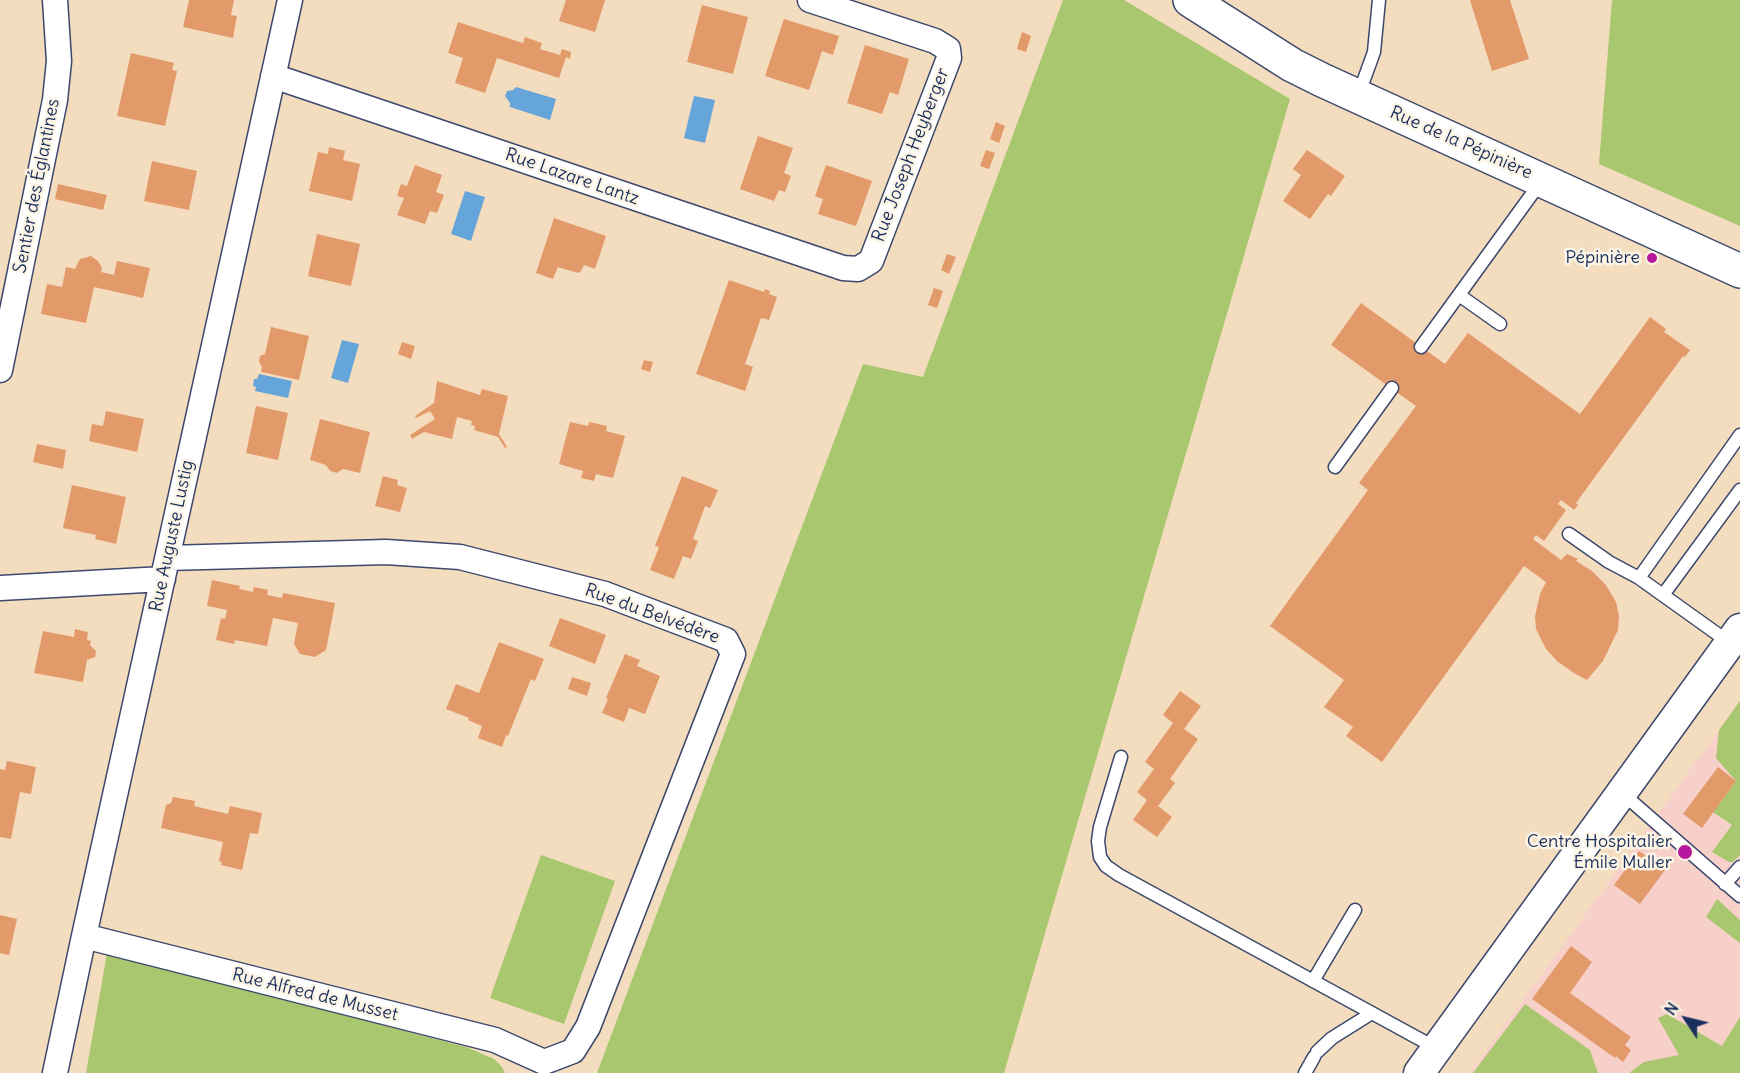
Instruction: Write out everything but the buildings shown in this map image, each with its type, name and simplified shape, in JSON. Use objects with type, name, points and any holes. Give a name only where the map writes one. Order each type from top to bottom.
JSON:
[{"type":"main road","name":"Rue de la Pépinière","points":[[1190,0],[1292,64],[1357,97],[1740,271]]},
{"type":"street","name":"Sentier des Églantines","points":[[0,370],[56,100],[59,61],[55,0]]},
{"type":"street","name":"Rue Auguste Lustig","points":[[55,1073],[290,0]]},
{"type":"street","name":"Rue Joseph Heyberger","points":[[810,0],[935,41],[948,49],[948,58],[871,261]]},
{"type":"street","name":"Rue Lazare Lantz","points":[[273,76],[843,268],[858,269],[871,261]]},
{"type":"street","name":"Rue du Belvédère","points":[[0,588],[165,568],[387,552],[460,557],[605,594],[726,639],[733,654],[588,1028],[573,1051],[542,1067]]},
{"type":"street","points":[[1419,1073],[1735,636]]},
{"type":"street","name":"Rue Alfred de Musset","points":[[84,936],[495,1040],[542,1067]]},
{"type":"lane","points":[[1357,97],[1374,52],[1379,0]]},
{"type":"lane","points":[[1421,347],[1542,180]]},
{"type":"lane","points":[[1459,295],[1500,324]]},
{"type":"lane","points":[[1335,466],[1392,388]]},
{"type":"lane","points":[[1639,578],[1740,435]]},
{"type":"lane","points":[[1663,595],[1740,490]]},
{"type":"lane","points":[[1569,534],[1609,562],[1735,636]]},
{"type":"lane","points":[[1121,757],[1098,841],[1100,857],[1106,866],[1437,1049]]},
{"type":"lane","points":[[1622,793],[1740,897]]},
{"type":"lane","points":[[1725,884],[1740,867]]},
{"type":"lane","points":[[1313,981],[1355,910]]},
{"type":"lane","points":[[1305,1073],[1316,1055],[1332,1038],[1372,1013]]},
{"type":"shaded area","name":"Centre Hospitalier Émile Muller","points":[[1740,701],[1740,1073],[1470,1073],[1521,1003]]},
{"type":"green space","points":[[1063,0],[1124,0],[1290,99],[1004,1073],[597,1073],[863,364],[923,377]]},
{"type":"green space","points":[[1612,0],[1740,0],[1740,226],[1599,164]]},
{"type":"green space","points":[[1740,701],[1740,855],[1733,862],[1729,862],[1712,852],[1732,825],[1713,812],[1736,781],[1716,758],[1719,730]]},
{"type":"green space","points":[[541,855],[615,881],[564,1024],[490,998]]},
{"type":"green space","points":[[1717,899],[1740,920],[1740,943],[1706,917]]},
{"type":"green space","points":[[107,953],[466,1047],[494,1059],[505,1073],[86,1073]]},
{"type":"green space","points":[[1525,1004],[1590,1050],[1598,1073],[1473,1073]]},
{"type":"green space","points":[[1667,1014],[1722,1046],[1740,1017],[1740,1073],[1629,1073],[1644,1062],[1679,1055],[1658,1018]]},
{"type":"water","points":[[516,87],[556,99],[550,120],[510,107],[505,96],[507,91]]},
{"type":"water","points":[[694,96],[715,100],[705,143],[684,138]]},
{"type":"water","points":[[465,191],[485,197],[471,241],[451,234]]},
{"type":"water","points":[[342,340],[359,344],[348,383],[331,378]]},
{"type":"water","points":[[259,374],[292,381],[288,398],[255,391],[254,379],[257,379]]},
{"type":"place","name":"Pépinière","points":[[1652,258]]},
{"type":"place","name":"Centre Hospitalier Émile Muller","points":[[1685,852]]}]
